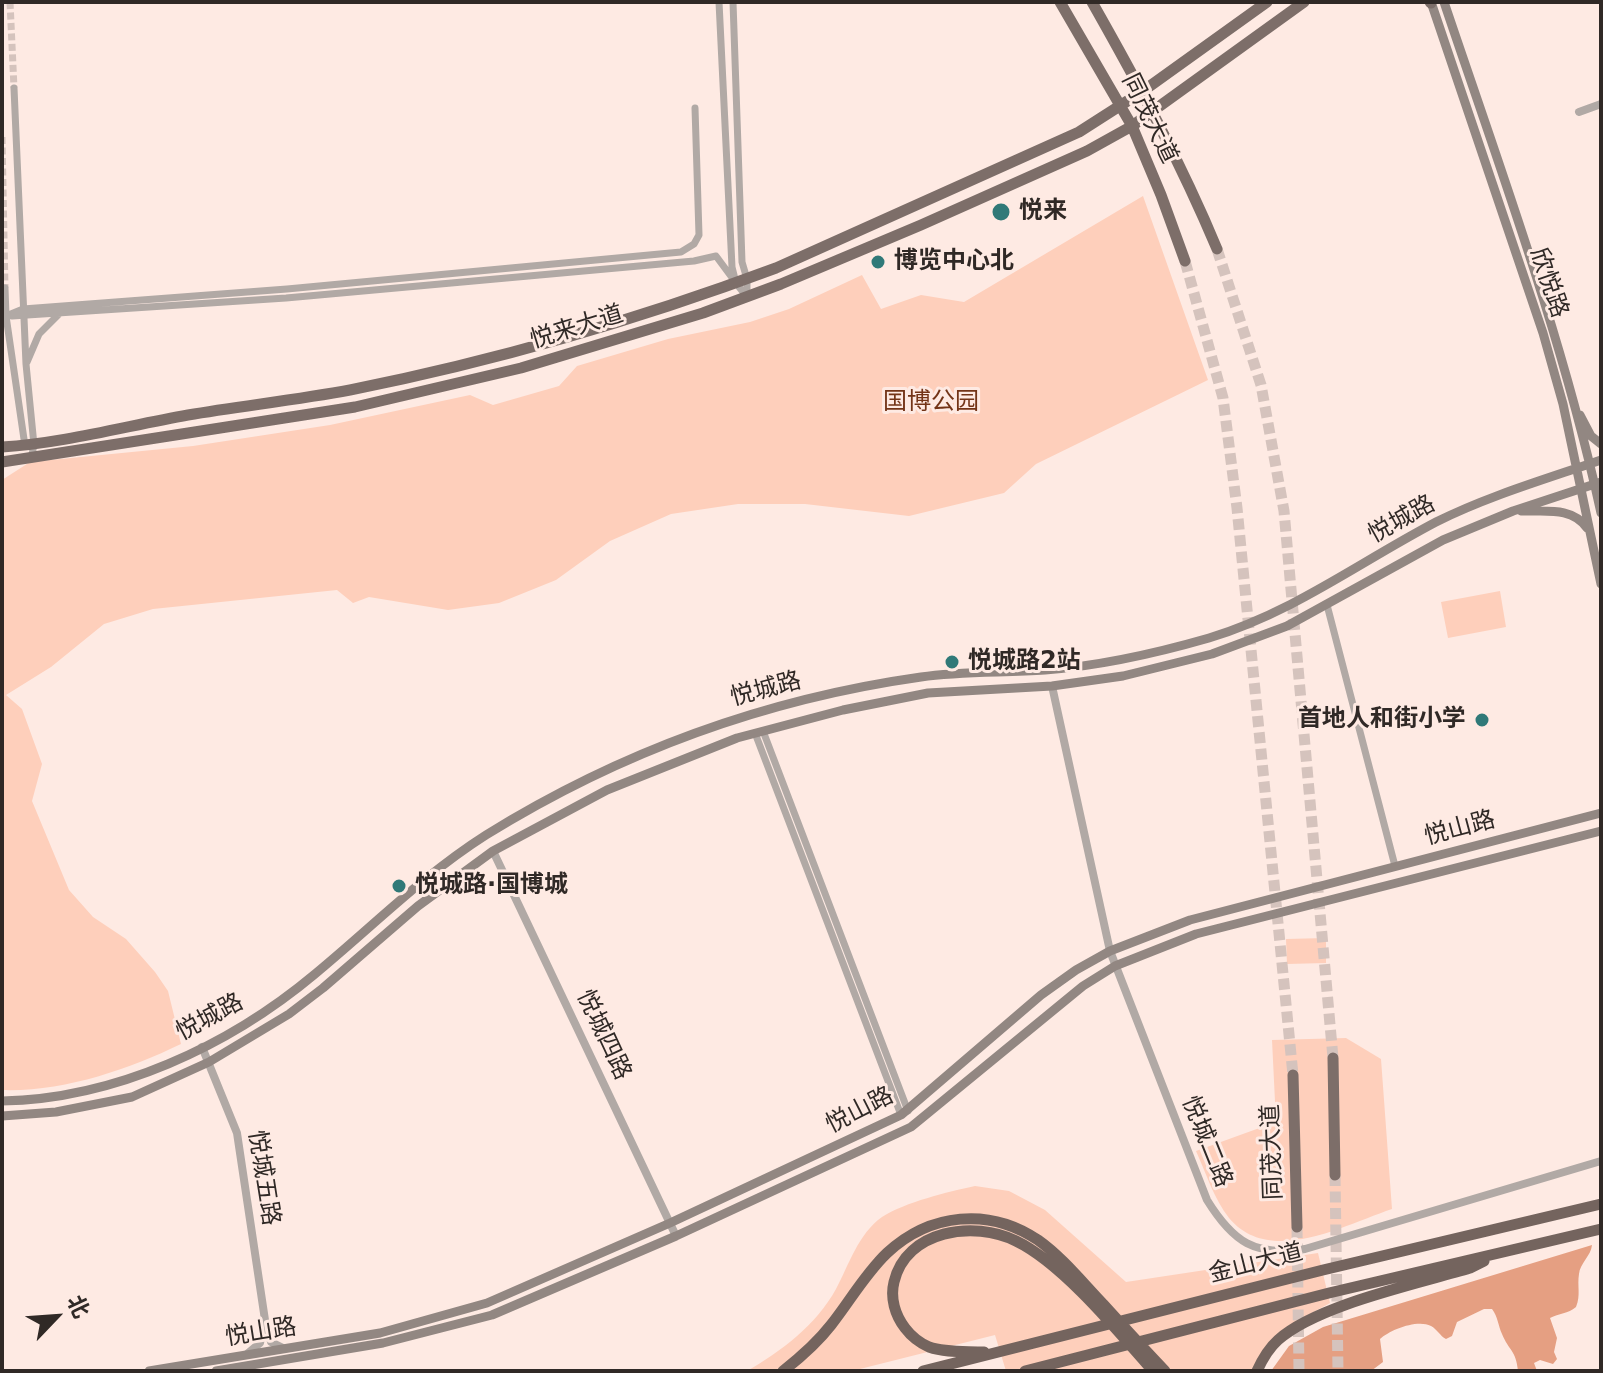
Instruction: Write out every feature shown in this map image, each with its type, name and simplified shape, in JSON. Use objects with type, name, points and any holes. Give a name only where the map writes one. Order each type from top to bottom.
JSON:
[{"type":"highway","name":"金山大道","points":[[923,1371],[1323,1270],[1601,1204]]},
{"type":"highway","points":[[783,1371],[821,1337],[886,1254],[911,1235],[941,1222],[978,1218],[998,1221],[1038,1240],[1152,1365],[1165,1371]]},
{"type":"highway","name":"金山大道","points":[[1025,1371],[1601,1229]]},
{"type":"highway","points":[[996,1353],[928,1346],[908,1332],[900,1322],[893,1299],[895,1277],[906,1256],[943,1234],[959,1231],[993,1233],[1032,1249],[1073,1279]]},
{"type":"highway","points":[[1257,1371],[1276,1341],[1299,1324],[1333,1309],[1470,1268],[1505,1251]]},
{"type":"main road","name":"同茂大道","points":[[1060,2],[1132,126],[1185,261]]},
{"type":"main road","name":"同茂大道","points":[[1092,2],[1153,110],[1217,249]]},
{"type":"main road","name":"悦来大道","points":[[2,447],[30,445],[187,415],[349,390],[504,355],[641,316],[742,281],[1079,132],[1143,91],[1267,2]]},
{"type":"main road","name":"悦来大道","points":[[2,462],[355,407],[521,368],[747,297],[1087,151],[1132,126],[1304,2]]},
{"type":"main road","name":"欣悦路","points":[[1431,2],[1543,333],[1577,468],[1601,584]]},
{"type":"main road","name":"欣悦路","points":[[1444,2],[1554,330],[1571,398],[1598,483],[1601,513]]},
{"type":"main road","points":[[1571,398],[1591,436],[1601,444]]},
{"type":"main road","name":"悦城路","points":[[2,1101],[54,1097],[92,1089],[128,1079],[202,1047],[282,1000],[435,870],[486,835],[600,771],[732,718],[838,691],[927,676],[1049,670],[1126,658],[1207,638],[1283,610],[1449,516],[1601,460]]},
{"type":"main road","name":"悦城路","points":[[2,1116],[56,1112],[132,1097],[209,1062],[301,1005],[418,906],[493,851],[607,790],[759,732],[843,710],[928,693],[1052,686],[1123,676],[1212,654],[1287,626],[1443,540],[1513,511],[1598,483]]},
{"type":"main road","points":[[1513,511],[1571,513],[1580,518],[1590,531]]},
{"type":"main road","name":"悦山路","points":[[149,1371],[380,1333],[487,1303],[670,1223],[905,1113],[1041,995],[1110,951],[1190,920],[1601,813]]},
{"type":"main road","name":"悦山路","points":[[216,1371],[383,1343],[492,1315],[676,1236],[911,1127],[1052,1010],[1115,966],[1196,934],[1601,831]]},
{"type":"main road","points":[[1333,1058],[1335,1175]]},
{"type":"main road","name":"同茂大道","points":[[1293,1075],[1297,1227]]},
{"type":"street","points":[[719,2],[732,267],[742,281]]},
{"type":"street","points":[[733,2],[742,281],[747,297]]},
{"type":"street","points":[[14,88],[31,459]]},
{"type":"street","points":[[1579,112],[1601,104]]},
{"type":"street","points":[[6,316],[681,252],[694,244],[699,235],[695,108]]},
{"type":"street","points":[[24,313],[59,314],[286,298],[716,256],[742,281]]},
{"type":"street","points":[[5,288],[6,316],[30,445]]},
{"type":"street","points":[[26,364],[39,334],[59,314]]},
{"type":"street","points":[[1327,605],[1395,866]]},
{"type":"street","name":"悦城二路","points":[[1052,686],[1110,951],[1207,1200],[1223,1226],[1243,1242],[1262,1250],[1281,1253],[1305,1249],[1601,1161]]},
{"type":"street","points":[[759,732],[905,1113]]},
{"type":"street","name":"悦城四路","points":[[493,851],[676,1236]]},
{"type":"street","name":"悦城五路","points":[[202,1047],[237,1133],[265,1320]]},
{"type":"street","points":[[265,1320],[271,1342],[288,1349]]},
{"type":"street","points":[[245,1356],[260,1343],[265,1320]]},
{"type":"green space","name":"国博公园","points":[[1143,196],[1208,380],[1036,464],[1004,493],[909,516],[805,504],[738,504],[671,514],[610,541],[556,580],[499,603],[448,610],[369,597],[353,603],[337,590],[153,609],[104,624],[51,667],[6,695],[22,709],[42,764],[32,801],[69,890],[93,917],[126,939],[155,972],[168,991],[181,1044],[94,1078],[25,1090],[2,1090],[2,480],[30,462],[193,446],[330,425],[470,395],[493,405],[559,386],[577,366],[668,339],[750,322],[789,309],[862,275],[881,309],[921,295],[964,302]]},
{"type":"green space","points":[[1500,591],[1506,627],[1448,638],[1441,602]]},
{"type":"green space","points":[[1326,938],[1326,963],[1287,964],[1286,939]]},
{"type":"green space","points":[[1346,1038],[1381,1059],[1392,1209],[1308,1238],[1265,1240],[1246,1232],[1224,1211],[1196,1151],[1276,1122],[1272,1040]]},
{"type":"green space","points":[[975,1186],[1009,1191],[1045,1210],[1126,1282],[1318,1253],[1330,1303],[1284,1330],[1265,1348],[1253,1371],[1006,1371],[995,1335],[852,1371],[747,1371],[785,1346],[819,1314],[836,1289],[860,1241],[882,1217],[915,1202]]},
{"type":"shaded area","points":[[1592,1245],[1580,1270],[1576,1307],[1550,1318],[1557,1338],[1554,1352],[1557,1359],[1553,1364],[1540,1360],[1534,1363],[1537,1371],[1518,1371],[1516,1359],[1494,1312],[1484,1309],[1457,1322],[1452,1336],[1446,1339],[1425,1324],[1404,1326],[1390,1332],[1380,1339],[1383,1362],[1371,1371],[1271,1371],[1289,1346],[1323,1327]]},
{"type":"tunnel","points":[[10,2],[14,88]]},
{"type":"tunnel","points":[[2,137],[5,288]]},
{"type":"tunnel","points":[[1217,249],[1261,385],[1284,511],[1333,1058]]},
{"type":"tunnel","points":[[1185,261],[1223,398],[1237,508],[1293,1075]]},
{"type":"tunnel","points":[[1335,1175],[1338,1371]]},
{"type":"tunnel","points":[[1297,1227],[1299,1371]]},
{"type":"place","name":"悦来","points":[[1001,212]]},
{"type":"place","name":"博览中心北","points":[[878,262]]},
{"type":"place","name":"悦城路2站","points":[[952,662]]},
{"type":"place","name":"首地人和街小学","points":[[1482,720]]},
{"type":"place","name":"悦城路·国博城","points":[[399,886]]}]
